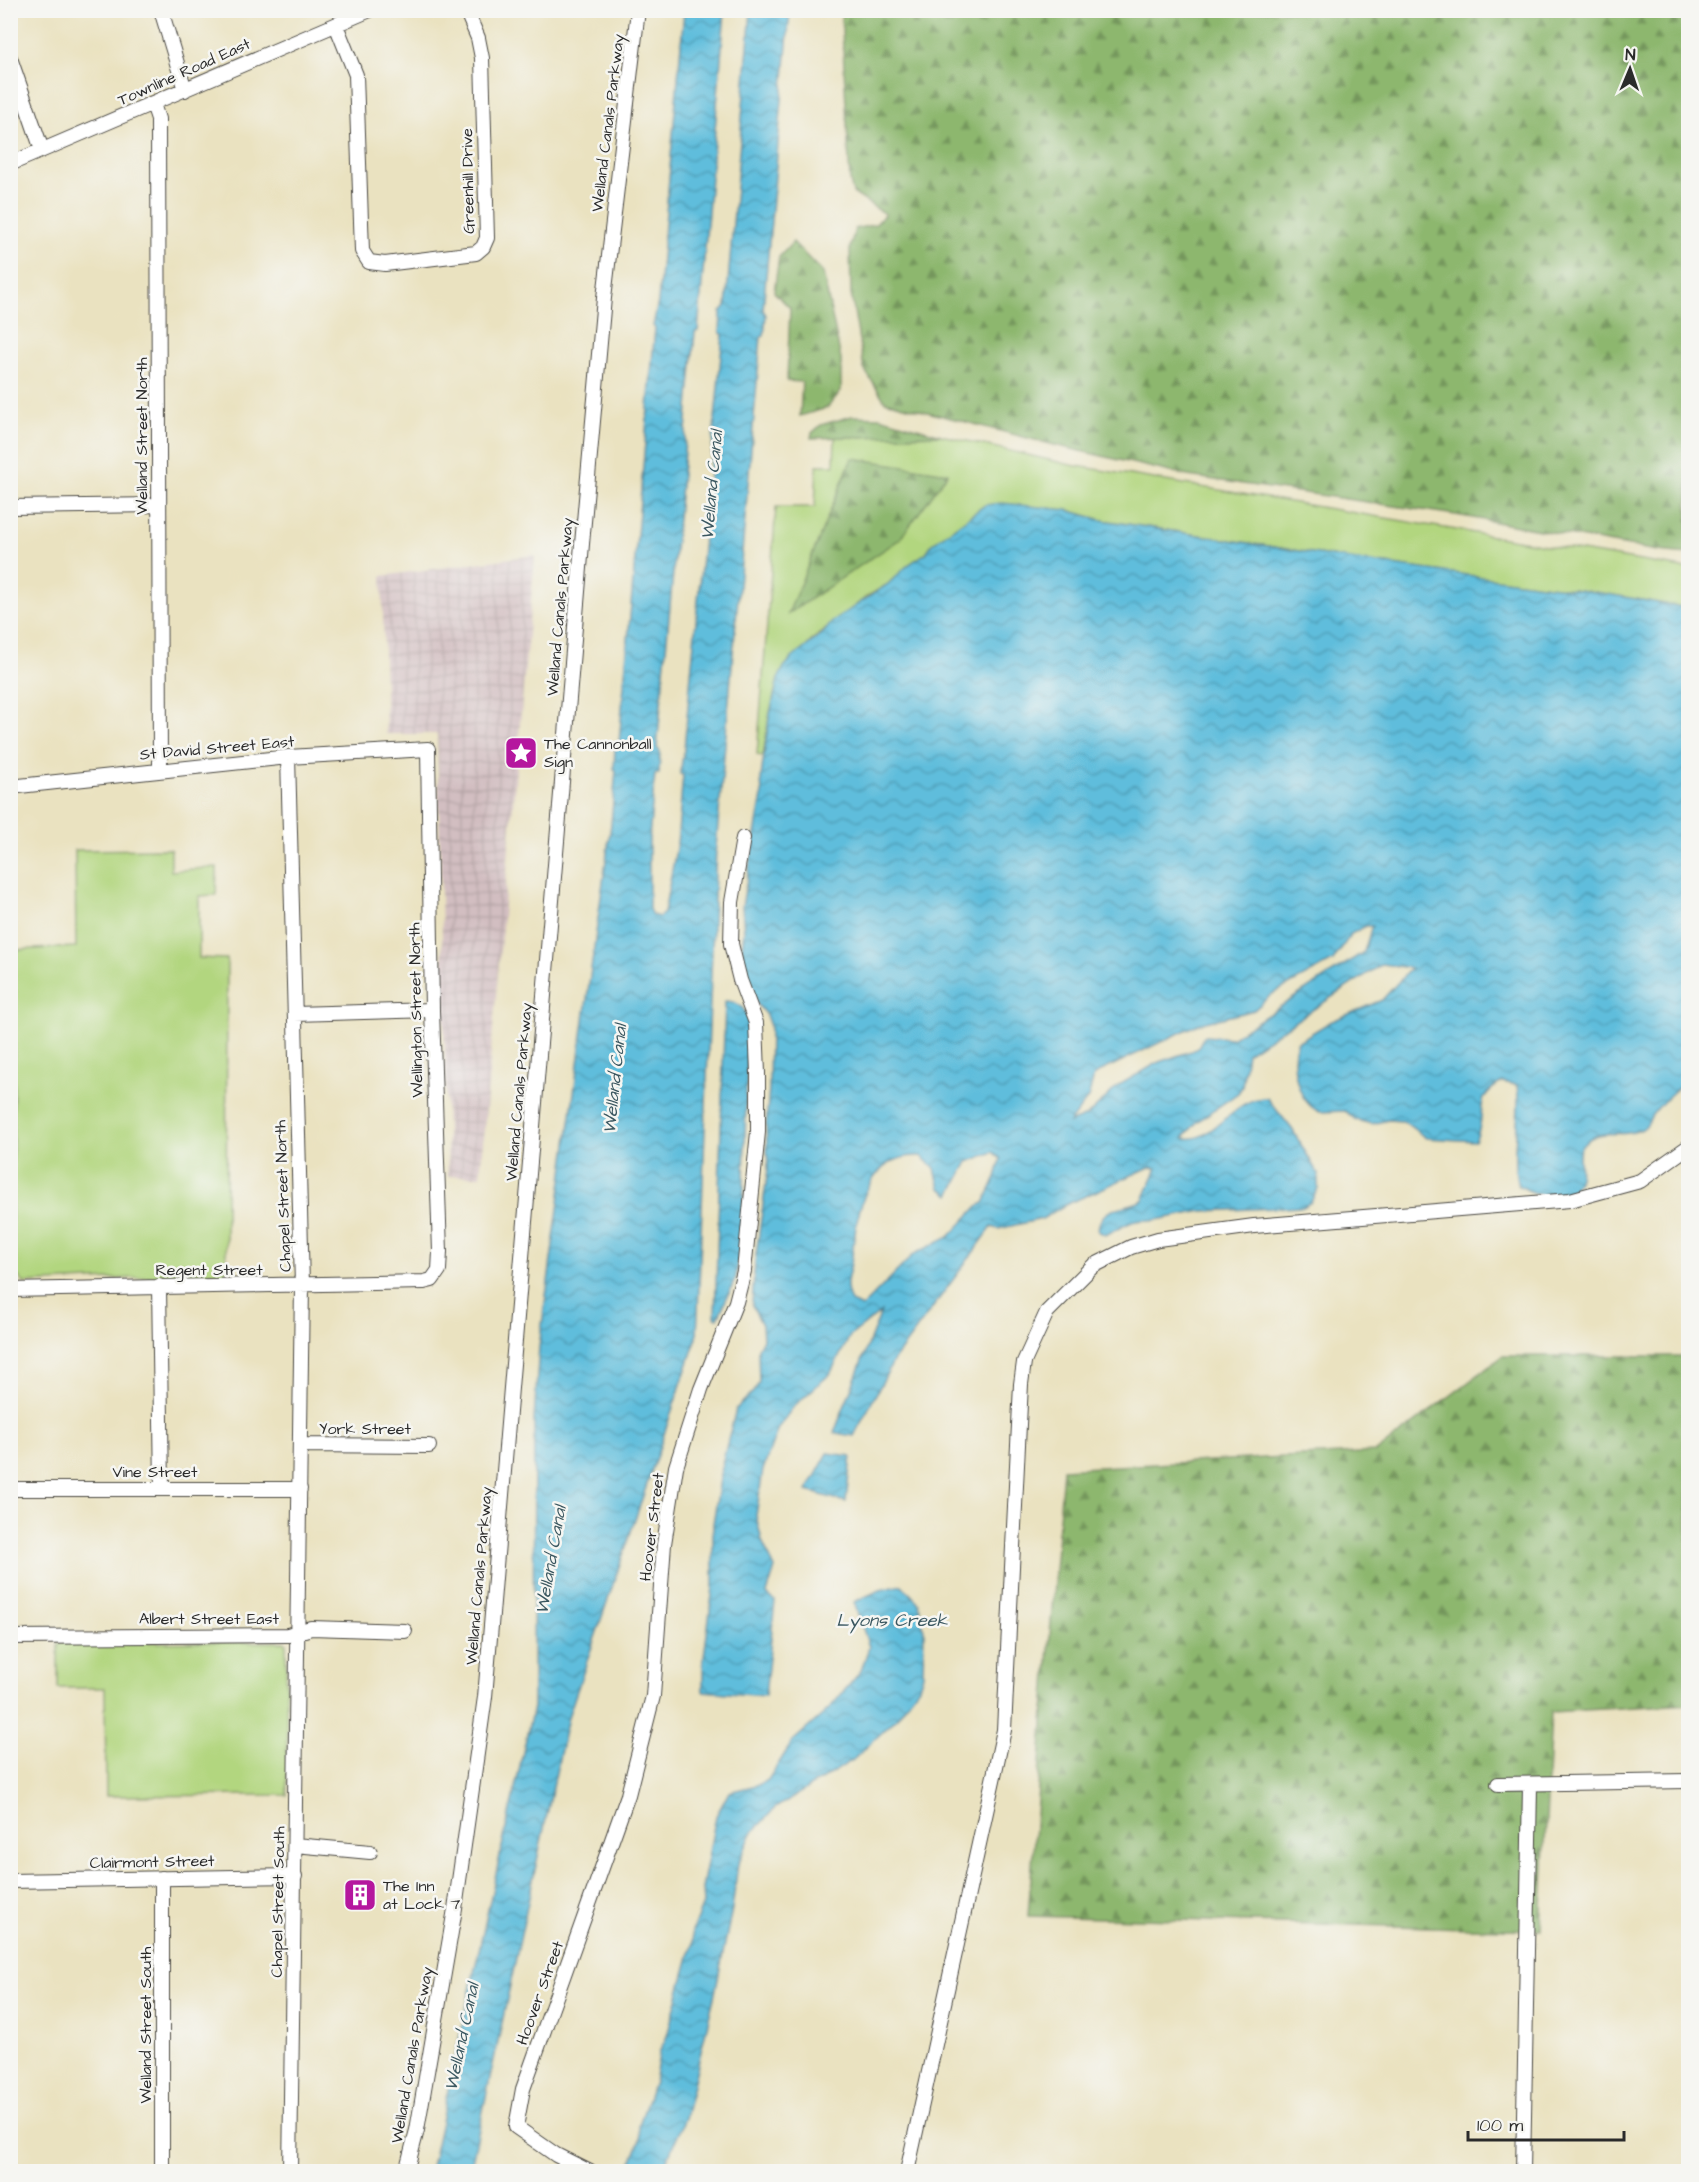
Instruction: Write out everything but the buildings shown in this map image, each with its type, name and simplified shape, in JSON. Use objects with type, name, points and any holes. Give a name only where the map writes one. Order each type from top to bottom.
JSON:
[{"type":"street","points":[[161,10],[185,90]]},
{"type":"street","name":"Townline Road East","points":[[10,164],[370,10]]},
{"type":"street","name":"Greenhill Drive","points":[[336,25],[356,75],[362,250],[369,262],[385,264],[476,253],[483,247],[487,238],[482,58],[478,38],[466,10]]},
{"type":"street","name":"Welland Canals Parkway","points":[[406,2172],[417,2130],[455,1909],[485,1697],[604,298],[638,10]]},
{"type":"street","points":[[10,58],[42,150]]},
{"type":"street","name":"Welland Street North","points":[[153,104],[158,119],[160,769]]},
{"type":"street","points":[[10,507],[159,505]]},
{"type":"street","name":"St David Street East","points":[[10,787],[160,769],[288,757],[428,749]]},
{"type":"street","name":"Wellington Street North","points":[[428,749],[439,1270]]},
{"type":"street","name":"Chapel Street North","points":[[288,757],[302,1286],[299,1634]]},
{"type":"street","name":"Hoover Street","points":[[590,2172],[562,2158],[516,2127],[523,2090],[628,1795],[642,1747],[652,1696],[664,1544],[676,1467],[701,1389],[736,1302],[744,1271],[758,1132],[758,1073],[756,1023],[740,980],[731,944],[732,902],[743,838]]},
{"type":"street","points":[[295,1014],[432,1010]]},
{"type":"street","points":[[907,2172],[1004,1730],[1021,1384],[1024,1362],[1047,1312],[1093,1266],[1131,1247],[1158,1239],[1254,1226],[1570,1200],[1640,1180],[1689,1147]]},
{"type":"street","name":"Regent Street","points":[[10,1290],[424,1282],[432,1280],[439,1270]]},
{"type":"street","points":[[159,1287],[162,1488]]},
{"type":"street","name":"York Street","points":[[301,1445],[429,1446]]},
{"type":"street","name":"Vine Street","points":[[10,1489],[300,1489]]},
{"type":"street","name":"Albert Street East","points":[[10,1637],[299,1634],[311,1628],[405,1631]]},
{"type":"street","name":"Chapel Street South","points":[[290,2172],[299,1634]]},
{"type":"street","points":[[1498,1785],[1689,1781]]},
{"type":"street","points":[[1523,2172],[1530,1785]]},
{"type":"street","points":[[295,1845],[369,1852]]},
{"type":"street","name":"Clairmont Street","points":[[10,1881],[295,1876]]},
{"type":"street","name":"Welland Street South","points":[[162,1878],[162,2172]]},
{"type":"shaded area","points":[[535,555],[480,1176],[448,1176],[437,734],[386,734],[382,576]]},
{"type":"green space","points":[[841,11],[1688,11],[1688,554],[1657,551],[1456,515],[1188,476],[1050,444],[885,401],[864,369],[851,294],[850,247],[855,229],[876,224],[885,214],[853,193],[850,181]]},
{"type":"green space","points":[[793,242],[823,273],[841,359],[841,391],[827,408],[800,416],[802,382],[787,381],[790,308],[774,292],[779,257]]},
{"type":"green space","points":[[852,416],[880,417],[941,435],[811,438],[812,433],[821,425]]},
{"type":"green space","points":[[941,435],[1071,465],[1688,569],[1688,608],[1601,593],[1363,561],[1102,520],[1067,510],[985,505],[932,544],[926,553],[908,565],[888,584],[866,597],[813,639],[778,679],[763,756],[757,755],[776,507],[815,507],[817,465],[834,465],[835,437]]},
{"type":"green space","points":[[852,458],[948,473],[900,539],[788,614]]},
{"type":"green space","points":[[171,849],[171,871],[217,867],[216,895],[199,896],[199,958],[227,959],[226,1274],[24,1283],[11,1269],[13,950],[76,947],[75,850]]},
{"type":"green space","points":[[1503,1356],[1688,1356],[1688,1704],[1551,1712],[1541,1930],[1028,1916],[1063,1469],[1376,1452]]},
{"type":"green space","points":[[286,1642],[287,1795],[106,1796],[105,1688],[58,1688],[58,1643]]},
{"type":"water","name":"Welland Canal","points":[[684,11],[725,11],[698,331],[695,332],[657,748],[660,751],[659,774],[655,774],[649,838],[649,909],[652,915],[659,917],[664,913],[677,844],[683,775],[680,774],[723,334],[720,333],[721,312],[726,306],[751,11],[790,11],[763,310],[766,315],[764,336],[761,337],[716,847],[697,1337],[568,1717],[470,2171],[430,2171],[533,1707],[534,1420],[539,1347],[611,824],[616,770],[614,769],[615,747],[619,743],[655,328],[653,326],[658,302]]},
{"type":"water","points":[[1002,503],[1067,510],[1102,520],[1363,561],[1601,593],[1688,608],[1688,1080],[1665,1100],[1644,1128],[1635,1132],[1598,1135],[1585,1142],[1579,1154],[1580,1172],[1575,1187],[1568,1193],[1553,1197],[1535,1193],[1518,1185],[1515,1160],[1517,1085],[1502,1082],[1486,1095],[1475,1141],[1426,1138],[1403,1121],[1388,1120],[1372,1124],[1356,1120],[1345,1111],[1320,1112],[1305,1100],[1300,1091],[1294,1060],[1297,1042],[1330,1022],[1382,1000],[1411,968],[1382,964],[1247,1053],[1242,1087],[1238,1093],[1197,1122],[1183,1138],[1194,1138],[1205,1134],[1244,1104],[1255,1099],[1267,1098],[1292,1129],[1318,1174],[1318,1188],[1311,1202],[1303,1207],[1203,1211],[1151,1221],[1139,1220],[1105,1235],[1098,1231],[1103,1216],[1108,1212],[1143,1200],[1157,1168],[1150,1167],[1063,1206],[1042,1219],[998,1229],[992,1227],[894,1360],[854,1436],[834,1433],[881,1312],[850,1336],[830,1374],[794,1406],[778,1428],[763,1470],[756,1516],[762,1541],[775,1568],[767,1594],[775,1601],[765,1696],[703,1691],[703,1665],[713,1587],[713,1524],[723,1460],[736,1409],[755,1390],[759,1382],[758,1349],[763,1339],[762,1325],[752,1305],[755,1262],[768,1169],[766,1127],[770,1026],[766,1015],[753,999],[740,965],[744,931],[742,906],[762,796],[761,777],[769,718],[778,679],[792,658],[823,633],[833,621],[888,584],[908,565],[926,553],[932,544],[985,505]],"holes":[[[1366,926],[1372,926],[1364,952],[1232,1038],[1204,1036],[1197,1049],[1159,1062],[1119,1085],[1087,1116],[1069,1123],[1088,1098],[1094,1076],[1101,1071],[1198,1024],[1254,1010],[1272,994],[1333,961],[1351,934]],[[993,1152],[1001,1159],[996,1177],[984,1203],[978,1206],[949,1237],[914,1254],[862,1307],[851,1302],[847,1284],[857,1223],[867,1190],[876,1176],[887,1165],[902,1158],[921,1156],[935,1169],[940,1188],[950,1195],[968,1162]]]},
{"type":"water","points":[[725,1001],[734,1002],[740,1006],[748,1020],[743,1220],[736,1277],[718,1318],[715,1317]]},
{"type":"water","points":[[828,1453],[851,1456],[846,1502],[807,1491]]},
{"type":"water","name":"Lyons Creek","points":[[902,1585],[919,1603],[924,1631],[923,1674],[919,1687],[895,1720],[853,1760],[775,1808],[752,1833],[738,1864],[732,1909],[715,1993],[685,2118],[662,2171],[628,2171],[640,2140],[639,2125],[654,2082],[660,2050],[667,2036],[693,1942],[692,1931],[703,1904],[702,1888],[716,1816],[729,1792],[768,1780],[793,1741],[829,1709],[861,1671],[869,1647],[854,1602],[880,1590]]},
{"type":"place","name":"The Cannonball Sign","points":[[521,753]]},
{"type":"place","name":"The Inn at Lock 7","points":[[360,1895]]}]
